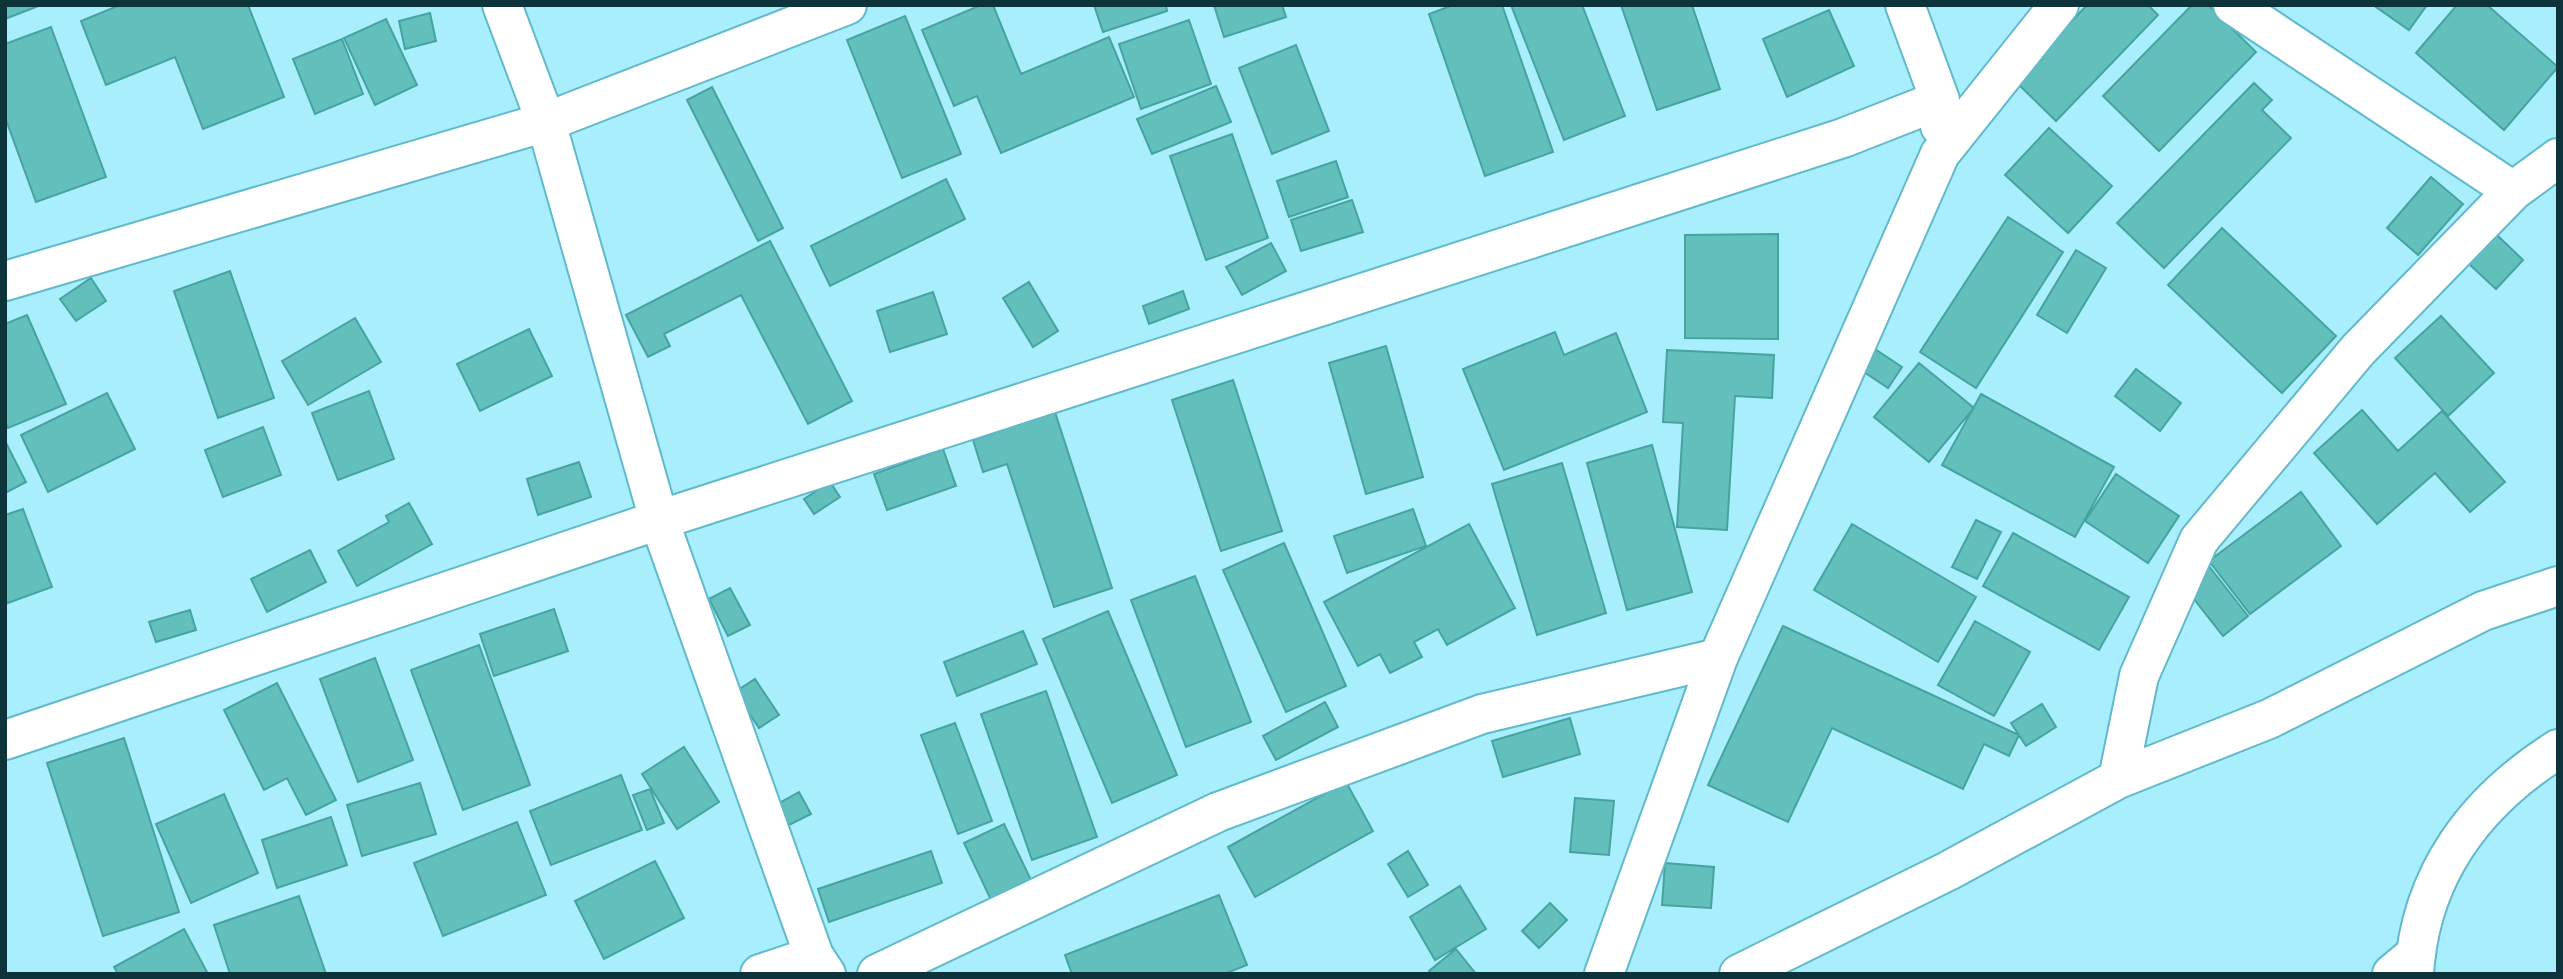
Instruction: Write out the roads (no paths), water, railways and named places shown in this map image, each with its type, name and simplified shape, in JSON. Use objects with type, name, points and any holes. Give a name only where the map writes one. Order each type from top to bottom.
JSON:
[{"type":"street","points":[[502,5],[546,122],[659,520],[820,965],[760,974]]},
{"type":"street","points":[[5,281],[546,122],[847,5]]},
{"type":"street","points":[[1905,5],[1940,100],[1940,154]]},
{"type":"street","points":[[1604,974],[1717,658],[1940,154],[2059,5]]},
{"type":"street","points":[[2233,5],[2512,191]]},
{"type":"street","points":[[5,740],[659,520],[1843,138],[1940,100]]},
{"type":"street","points":[[2118,779],[2139,676],[2199,540],[2358,350],[2512,191],[2558,158]]},
{"type":"street","points":[[1739,974],[1948,871],[2118,779],[2269,719],[2483,611],[2558,586]]},
{"type":"street","points":[[877,974],[1231,807],[1482,714],[1717,658]]},
{"type":"street","points":[[2407,967],[2441,871],[2464,833],[2492,799],[2525,770],[2558,749]]}]
